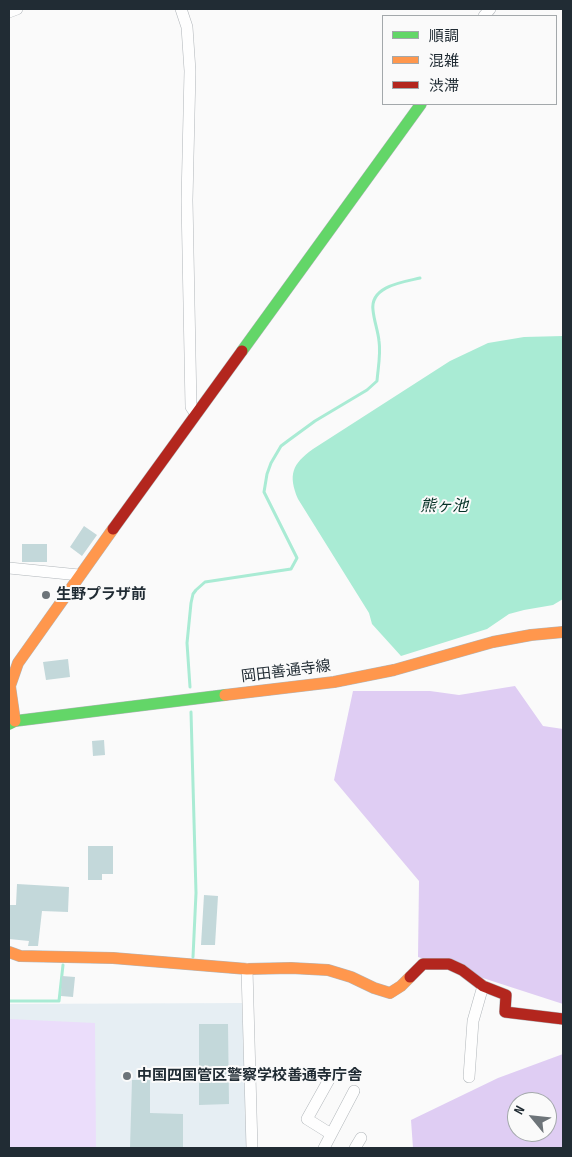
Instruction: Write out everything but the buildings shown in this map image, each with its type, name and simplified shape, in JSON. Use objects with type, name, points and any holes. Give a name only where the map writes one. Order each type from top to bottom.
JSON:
[{"type":"street","points":[[9,12],[17,9]]},
{"type":"street","points":[[181,9],[186,27],[190,71],[187,200],[191,407],[196,414]]},
{"type":"street","points":[[12,722],[10,680],[14,668],[79,575],[420,105]]},
{"type":"street","points":[[9,568],[79,575]]},
{"type":"street","name":"岡田善通寺線","points":[[12,722],[334,682],[394,670],[493,642],[531,635],[563,632]]},
{"type":"street","points":[[9,952],[20,956],[113,958],[247,969],[291,968],[328,970],[390,993],[401,986],[422,964],[449,964],[462,970],[483,986],[506,995],[505,1012],[562,1019]]},
{"type":"street","points":[[247,969],[252,1148]]},
{"type":"street","points":[[469,1077],[473,1020],[483,986]]},
{"type":"street","points":[[331,1076],[308,1119],[331,1134]]},
{"type":"street","points":[[324,1148],[354,1090]]},
{"type":"shaded area","points":[[515,686],[543,726],[563,729],[563,1004],[418,957],[419,881],[334,780],[353,691],[430,691],[459,695]]},
{"type":"shaded area","name":"中国四国管区警察学校善通寺庁舎","points":[[242,1003],[247,1148],[9,1148],[9,1004]]},
{"type":"shaded area","points":[[9,1019],[95,1023],[96,1148],[9,1148]]},
{"type":"shaded area","points":[[563,1054],[563,1148],[413,1148],[411,1120],[498,1078]]},
{"type":"water","name":"熊ヶ池","points":[[563,336],[563,599],[553,605],[509,614],[487,629],[401,656],[372,624],[369,613],[298,499],[293,483],[296,465],[313,449],[450,361],[488,343],[524,337]]},
{"type":"waterway","points":[[190,687],[187,643],[193,594],[205,582],[291,569],[297,558],[264,492],[271,463],[281,446],[315,421],[367,390],[377,381],[380,346],[373,302],[377,295],[389,286],[420,278]]},
{"type":"waterway","points":[[191,712],[196,893],[193,957]]},
{"type":"waterway","points":[[9,1001],[59,1001],[63,965]]},
{"type":"traffic: fast","points":[[242,351],[420,105]]},
{"type":"traffic: fast","points":[[9,724],[15,721],[225,695]]},
{"type":"traffic: slow","points":[[15,721],[10,686],[18,663],[113,529]]},
{"type":"traffic: slow","points":[[225,695],[334,682],[394,670],[493,642],[531,635],[563,632]]},
{"type":"traffic: slow","points":[[9,952],[20,956],[113,958],[247,969],[291,968],[328,970],[390,993],[410,977]]},
{"type":"traffic: jam","points":[[113,529],[242,351]]},
{"type":"traffic: jam","points":[[410,977],[423,964],[449,964],[462,970],[483,986],[506,995],[505,1012],[563,1019]]},
{"type":"place","name":"生野プラザ前","points":[[46,595]]},
{"type":"place","name":"中国四国管区警察学校善通寺庁舎","points":[[127,1076]]}]
